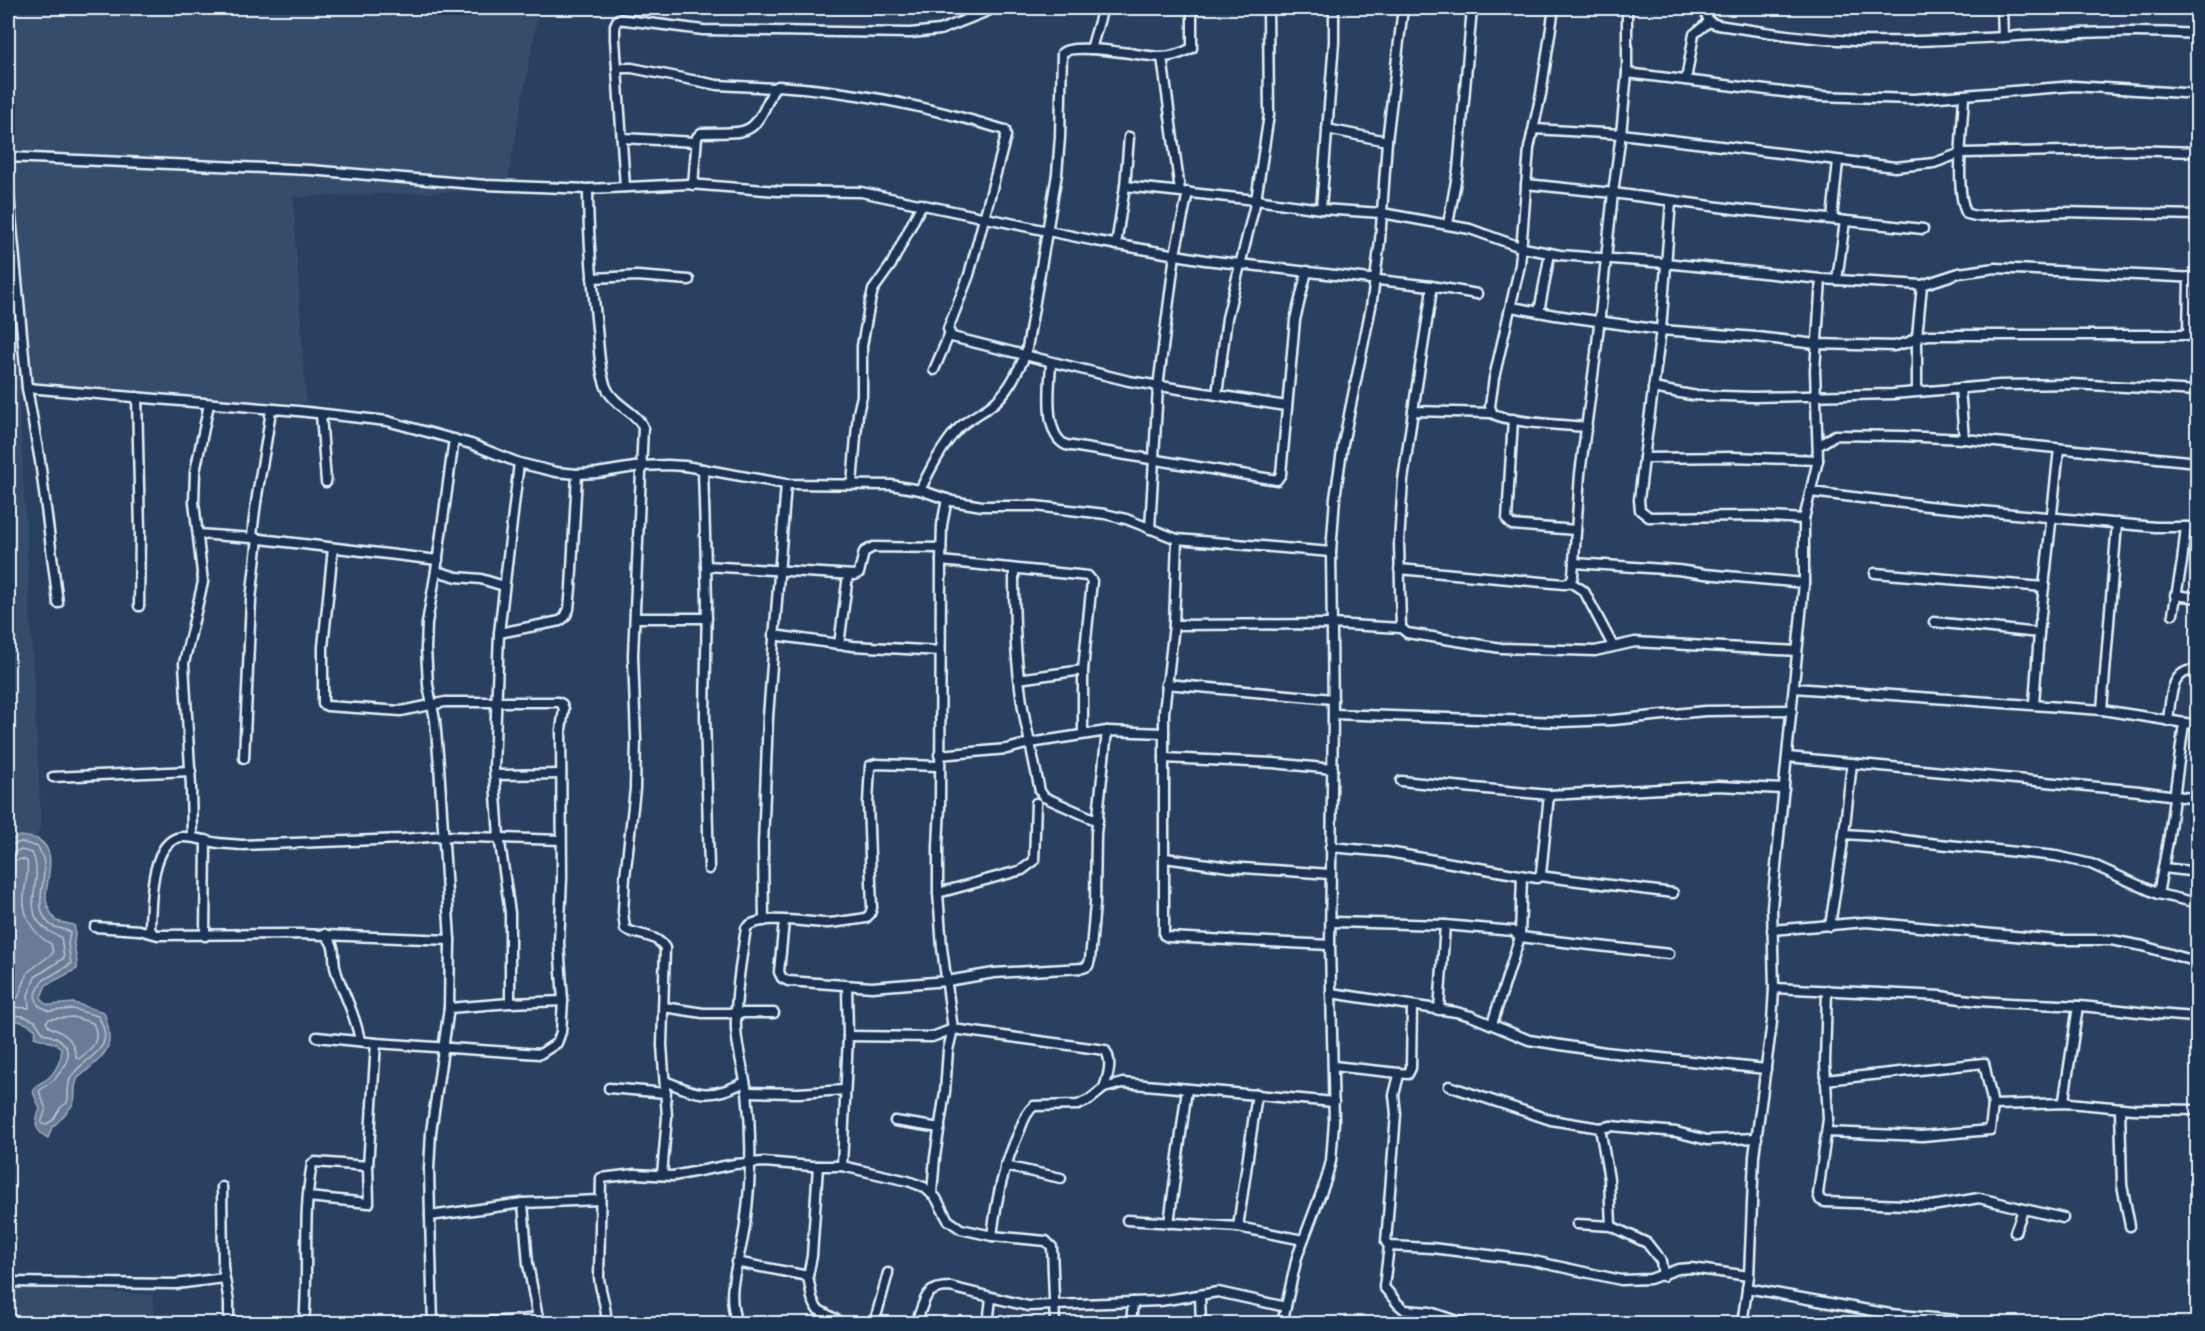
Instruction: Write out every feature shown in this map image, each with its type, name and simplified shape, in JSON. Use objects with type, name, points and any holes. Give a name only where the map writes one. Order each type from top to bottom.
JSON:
[{"type":"street","points":[[625,187],[615,25],[618,19],[703,30],[930,33],[991,8]]},
{"type":"street","points":[[1091,50],[1103,8]]},
{"type":"street","points":[[920,490],[947,442],[963,423],[994,404],[1014,380],[1026,354],[1057,174],[1060,146],[1062,53],[1066,49],[1091,50],[1162,57],[1192,48],[1192,8]]},
{"type":"street","points":[[1217,395],[1227,318],[1256,200],[1269,115],[1268,8]]},
{"type":"street","points":[[1321,209],[1334,42],[1334,8]]},
{"type":"street","points":[[1282,1323],[1303,1240],[1328,1170],[1334,1122],[1330,945],[1333,699],[1330,552],[1343,444],[1375,279],[1387,141],[1403,8]]},
{"type":"street","points":[[1448,224],[1458,170],[1472,8]]},
{"type":"street","points":[[1554,8],[1534,129],[1528,148],[1523,248],[1512,307],[1494,378],[1490,406],[1492,413],[1497,417],[1587,427]]},
{"type":"street","points":[[1399,569],[1564,584],[1570,582],[1574,576],[1576,530],[1627,73],[1627,8]]},
{"type":"street","points":[[1704,8],[1709,22]]},
{"type":"street","points":[[2002,8],[2003,37]]},
{"type":"street","points":[[1686,80],[1694,34],[1709,22]]},
{"type":"street","points":[[1709,22],[1814,39],[1900,40],[2156,31],[2198,33]]},
{"type":"street","points":[[1150,529],[1158,387],[1184,192],[1162,57]]},
{"type":"street","points":[[617,68],[632,68],[717,85],[814,88],[872,96],[1005,130],[1006,136],[969,275],[948,329],[949,335],[934,370]]},
{"type":"street","points":[[1627,73],[1816,96],[1914,99],[2074,86],[2198,94]]},
{"type":"street","points":[[693,185],[695,142],[700,133],[740,133],[751,130],[762,114],[774,88]]},
{"type":"street","points":[[1964,96],[1961,153],[1962,205],[1967,214],[1976,216],[2061,212],[2198,215]]},
{"type":"street","points":[[1327,129],[1387,141]]},
{"type":"street","points":[[1534,129],[1621,134],[1895,167],[1934,163],[1961,153],[2117,150],[2198,152]]},
{"type":"street","points":[[1116,244],[1125,186],[1129,137]]},
{"type":"street","points":[[622,138],[695,142]]},
{"type":"street","points":[[8,157],[286,169],[464,183],[588,189],[693,185],[778,191],[861,192],[1175,254],[1431,286],[1477,294]]},
{"type":"street","points":[[1832,219],[1838,161]]},
{"type":"street","points":[[8,184],[27,388],[40,461],[58,603]]},
{"type":"street","points":[[1526,184],[1923,229]]},
{"type":"street","points":[[1125,186],[1321,209],[1382,213],[1448,224],[1523,248],[1550,253],[1821,279],[1922,285],[1959,273],[1995,268],[2193,277],[2188,336]]},
{"type":"street","points":[[588,189],[592,278],[602,375],[606,387],[615,400],[641,422],[643,434],[633,655],[635,789],[623,912],[625,928],[632,933],[658,939],[665,948],[663,1062],[668,1117],[662,1175]]},
{"type":"street","points":[[1671,201],[1661,330],[1639,500],[1640,510],[1649,517],[1754,516],[1804,519]]},
{"type":"street","points":[[852,484],[858,413],[862,396],[862,346],[873,290],[891,265],[922,204]]},
{"type":"street","points":[[1837,280],[1845,220]]},
{"type":"street","points":[[1539,312],[1550,253]]},
{"type":"street","points":[[1050,363],[1051,420],[1055,437],[1059,442],[1277,480],[1281,474],[1295,320],[1306,271]]},
{"type":"street","points":[[592,278],[637,276],[689,280]]},
{"type":"street","points":[[1742,1323],[1749,1276],[1756,1138],[1774,988],[1772,930],[1775,876],[1804,583],[1804,519],[1818,460],[1815,394],[1821,279]]},
{"type":"street","points":[[1917,391],[1917,337],[1922,285]]},
{"type":"street","points":[[1401,628],[1399,569],[1403,480],[1431,286]]},
{"type":"street","points":[[1512,307],[1661,330],[1757,336],[1816,344],[1894,346],[1917,337],[1953,335],[2198,335]]},
{"type":"street","points":[[949,335],[1026,354],[1050,363],[1158,387],[1286,406]]},
{"type":"street","points":[[1653,388],[1691,395],[1721,397],[1893,394],[1960,388],[2072,384],[2198,391]]},
{"type":"street","points":[[27,388],[387,421],[471,444],[519,463],[556,472],[576,474],[641,466],[676,465],[786,484],[891,485],[982,506],[1035,506],[1105,514],[1126,519],[1178,539],[1330,552]]},
{"type":"street","points":[[1960,388],[1964,439]]},
{"type":"street","points":[[136,397],[140,532],[139,606]]},
{"type":"street","points":[[192,837],[191,771],[184,663],[203,582],[194,502],[195,472],[208,404]]},
{"type":"street","points":[[244,759],[255,538],[254,510],[267,440],[270,409]]},
{"type":"street","points":[[1413,411],[1492,413]]},
{"type":"street","points":[[321,414],[326,482]]},
{"type":"street","points":[[1513,419],[1507,520],[1512,525],[1576,530]]},
{"type":"street","points":[[1818,447],[1835,435],[1845,434],[1964,439],[2198,462]]},
{"type":"street","points":[[454,439],[427,623],[426,648],[427,676],[436,731],[450,940],[448,1008],[431,1132],[429,1169],[433,1322],[539,1320],[528,1264],[523,1203]]},
{"type":"street","points":[[2034,704],[2039,633],[2059,449]]},
{"type":"street","points":[[1644,458],[1734,457],[1818,460]]},
{"type":"street","points":[[510,1003],[510,913],[495,775],[495,703],[499,633],[519,463]]},
{"type":"street","points":[[703,469],[709,869]]},
{"type":"street","points":[[499,633],[560,621],[569,609],[572,588],[576,474]]},
{"type":"street","points":[[764,921],[764,820],[773,635],[786,484]]},
{"type":"street","points":[[1811,492],[1928,506],[2171,528],[2196,527],[2198,516]]},
{"type":"street","points":[[932,1193],[948,1050],[953,1029],[942,948],[939,893],[941,548],[942,525],[947,499]]},
{"type":"street","points":[[2102,710],[2117,523]]},
{"type":"street","points":[[2172,614],[2186,527]]},
{"type":"street","points":[[198,534],[255,538],[438,560]]},
{"type":"street","points":[[1178,539],[1174,625],[1166,684],[1164,734],[1163,931],[1168,937],[1330,945]]},
{"type":"street","points":[[706,566],[848,575],[860,573],[864,552],[873,547],[941,548]]},
{"type":"street","points":[[317,1037],[540,1054],[556,1043],[561,1032],[563,1001],[559,962],[562,878],[561,730],[564,709],[562,704],[558,702],[431,703],[422,708],[401,711],[322,704],[323,638],[333,548]]},
{"type":"street","points":[[941,561],[1088,576],[1092,581],[1083,670],[1083,734]]},
{"type":"street","points":[[1575,563],[1678,570],[1804,583]]},
{"type":"street","points":[[1014,569],[1014,636],[1018,678],[1040,790],[1044,797],[1098,821]]},
{"type":"street","points":[[436,572],[481,579],[504,586]]},
{"type":"street","points":[[1875,573],[2044,587]]},
{"type":"street","points":[[839,645],[848,575]]},
{"type":"street","points":[[1570,582],[1584,591],[1613,646]]},
{"type":"street","points":[[2175,595],[2198,598]]},
{"type":"street","points":[[636,618],[707,618]]},
{"type":"street","points":[[1934,622],[2039,633]]},
{"type":"street","points":[[1174,625],[1331,624],[1401,628],[1407,633],[1501,648],[1587,651],[1604,650],[1635,642],[1797,651]]},
{"type":"street","points":[[773,635],[839,645],[940,651]]},
{"type":"street","points":[[2169,720],[2173,684],[2177,677],[2192,669],[2198,670]]},
{"type":"street","points":[[1018,678],[1083,670]]},
{"type":"street","points":[[1166,684],[1333,699]]},
{"type":"street","points":[[1794,688],[2102,710],[2198,725]]},
{"type":"street","points":[[1333,714],[1561,722],[1613,720],[1705,711],[1792,710]]},
{"type":"street","points":[[2158,894],[2164,868],[2184,723]]},
{"type":"street","points":[[939,755],[1007,749],[1030,742],[1107,731],[1164,734]]},
{"type":"street","points":[[784,921],[779,972],[782,978],[788,981],[872,987],[947,981],[994,973],[1088,966],[1095,904],[1098,821],[1107,731]]},
{"type":"street","points":[[1788,757],[2198,799]]},
{"type":"street","points":[[1164,758],[1273,763],[1333,769]]},
{"type":"street","points":[[1830,926],[1852,763]]},
{"type":"street","points":[[736,1323],[733,1313],[732,1289],[736,1262],[744,1234],[749,1162],[747,1092],[736,1031],[746,928],[754,922],[764,921],[828,923],[866,918],[872,908],[868,803],[870,765],[939,766]]},
{"type":"street","points":[[53,777],[191,771]]},
{"type":"street","points":[[495,775],[561,774]]},
{"type":"street","points":[[1401,781],[1549,795],[1718,786],[1784,789]]},
{"type":"street","points":[[1539,876],[1549,795]]},
{"type":"street","points":[[939,893],[1022,870],[1034,861],[1036,803]]},
{"type":"street","points":[[1844,834],[2056,856],[2091,864],[2158,894],[2198,903]]},
{"type":"street","points":[[152,933],[150,928],[152,890],[156,866],[171,840],[179,837],[241,845],[443,836],[500,836],[561,840]]},
{"type":"street","points":[[205,936],[206,840]]},
{"type":"street","points":[[1330,847],[1388,852],[1533,878],[1539,876],[1673,893]]},
{"type":"street","points":[[1164,858],[1228,867],[1330,874]]},
{"type":"street","points":[[2164,868],[2198,872]]},
{"type":"street","points":[[1491,1024],[1520,937],[1522,876]]},
{"type":"street","points":[[1334,922],[1445,925],[1514,931],[1520,937],[1669,954]]},
{"type":"street","points":[[1772,930],[1866,922],[2057,940],[2117,941],[2198,962]]},
{"type":"street","points":[[1439,1010],[1445,925]]},
{"type":"street","points":[[95,927],[158,935],[325,934],[450,940]]},
{"type":"street","points":[[325,934],[333,944],[334,966],[353,1010],[360,1041]]},
{"type":"street","points":[[842,1166],[848,1036],[846,986]]},
{"type":"street","points":[[1774,988],[1941,996],[1997,1003],[2078,1006],[2198,1017]]},
{"type":"street","points":[[1827,990],[1825,1080],[1827,1132],[1818,1194],[1820,1200],[1932,1206],[1979,1198],[2063,1218]]},
{"type":"street","points":[[1331,993],[1471,1016],[1529,1040],[1605,1052],[1766,1069]]},
{"type":"street","points":[[448,1008],[563,1001]]},
{"type":"street","points":[[1333,1066],[1399,1075],[1408,1074],[1411,1068],[1412,1006]]},
{"type":"street","points":[[2069,1103],[2064,1100],[2078,1006]]},
{"type":"street","points":[[664,1007],[704,1013],[774,1012]]},
{"type":"street","points":[[848,1036],[932,1037],[953,1029],[1105,1050],[1109,1056],[1109,1071],[1104,1088]]},
{"type":"street","points":[[308,1197],[369,1203],[368,1166],[376,1043]]},
{"type":"street","points":[[1825,1080],[1984,1063],[1993,1105],[1990,1130],[1922,1136],[1827,1132]]},
{"type":"street","points":[[1399,1075],[1394,1095],[1396,1114],[1386,1242],[1389,1246],[1384,1287],[1406,1310],[1430,1312],[1466,1323]]},
{"type":"street","points":[[665,1081],[708,1095],[723,1092],[745,1082]]},
{"type":"street","points":[[992,1236],[998,1188],[1005,1166],[1031,1108],[1034,1106],[1078,1105],[1089,1100],[1104,1088],[1123,1083],[1334,1102]]},
{"type":"street","points":[[1449,1086],[1551,1120],[1600,1128],[1611,1126],[1676,1132],[1707,1140],[1756,1138]]},
{"type":"street","points":[[609,1088],[666,1093]]},
{"type":"street","points":[[1169,1223],[1187,1089]]},
{"type":"street","points":[[747,1092],[798,1093],[845,1090]]},
{"type":"street","points":[[1238,1227],[1257,1094]]},
{"type":"street","points":[[1993,1105],[2069,1103],[2120,1108],[2198,1110]]},
{"type":"street","points":[[2120,1108],[2122,1185],[2130,1226]]},
{"type":"street","points":[[895,1121],[940,1128]]},
{"type":"street","points":[[1600,1128],[1609,1179],[1611,1226]]},
{"type":"street","points":[[304,1323],[307,1283],[305,1232],[311,1168],[315,1162],[368,1166]]},
{"type":"street","points":[[606,1323],[599,1277],[601,1178],[635,1174],[673,1176],[749,1162],[842,1166],[908,1181],[932,1193],[953,1224],[961,1229],[1050,1244],[1055,1323]]},
{"type":"street","points":[[818,1166],[812,1256],[808,1276],[814,1306],[844,1323]]},
{"type":"street","points":[[1005,1166],[1061,1178]]},
{"type":"street","points":[[222,1187],[224,1278],[229,1302],[229,1323]]},
{"type":"street","points":[[430,1216],[523,1203],[600,1200]]},
{"type":"street","points":[[2015,1232],[2022,1213],[2020,1208]]},
{"type":"street","points":[[1126,1220],[1238,1227],[1303,1240]]},
{"type":"street","points":[[1577,1224],[1611,1226],[1647,1243],[1661,1261],[1663,1276]]},
{"type":"street","points":[[1389,1246],[1432,1248],[1529,1260],[1622,1280],[1650,1279],[1678,1269],[1691,1268],[1749,1276]]},
{"type":"street","points":[[736,1262],[808,1276]]},
{"type":"street","points":[[874,1323],[888,1273]]},
{"type":"street","points":[[8,1282],[176,1284],[224,1278]]},
{"type":"street","points":[[915,1323],[926,1297],[931,1290],[937,1287],[950,1287],[1028,1306],[1160,1302],[1218,1292],[1286,1307]]},
{"type":"street","points":[[1747,1288],[1890,1314],[1955,1320],[1958,1323]]},
{"type":"street","points":[[1200,1296],[1201,1323]]},
{"type":"street","points":[[988,1323],[991,1298]]},
{"type":"street","points":[[1131,1323],[1133,1302]]},
{"type":"shaded area","points":[[8,8],[539,8],[506,190],[293,197],[306,403],[19,394],[41,824],[8,924]]},
{"type":"shaded area","points":[[8,1209],[13,1286],[153,1295],[154,1323],[8,1323]]},
{"type":"water","points":[[20,836],[37,839],[45,845],[50,859],[46,892],[48,908],[56,921],[74,925],[75,930],[77,969],[46,985],[41,997],[44,1003],[50,1005],[74,1003],[104,1012],[109,1035],[106,1051],[78,1078],[74,1102],[52,1127],[48,1138],[36,1126],[40,1109],[33,1092],[55,1069],[60,1061],[61,1048],[56,1044],[34,1037],[36,1031],[27,1024],[8,1020],[10,901],[8,840]]}]
